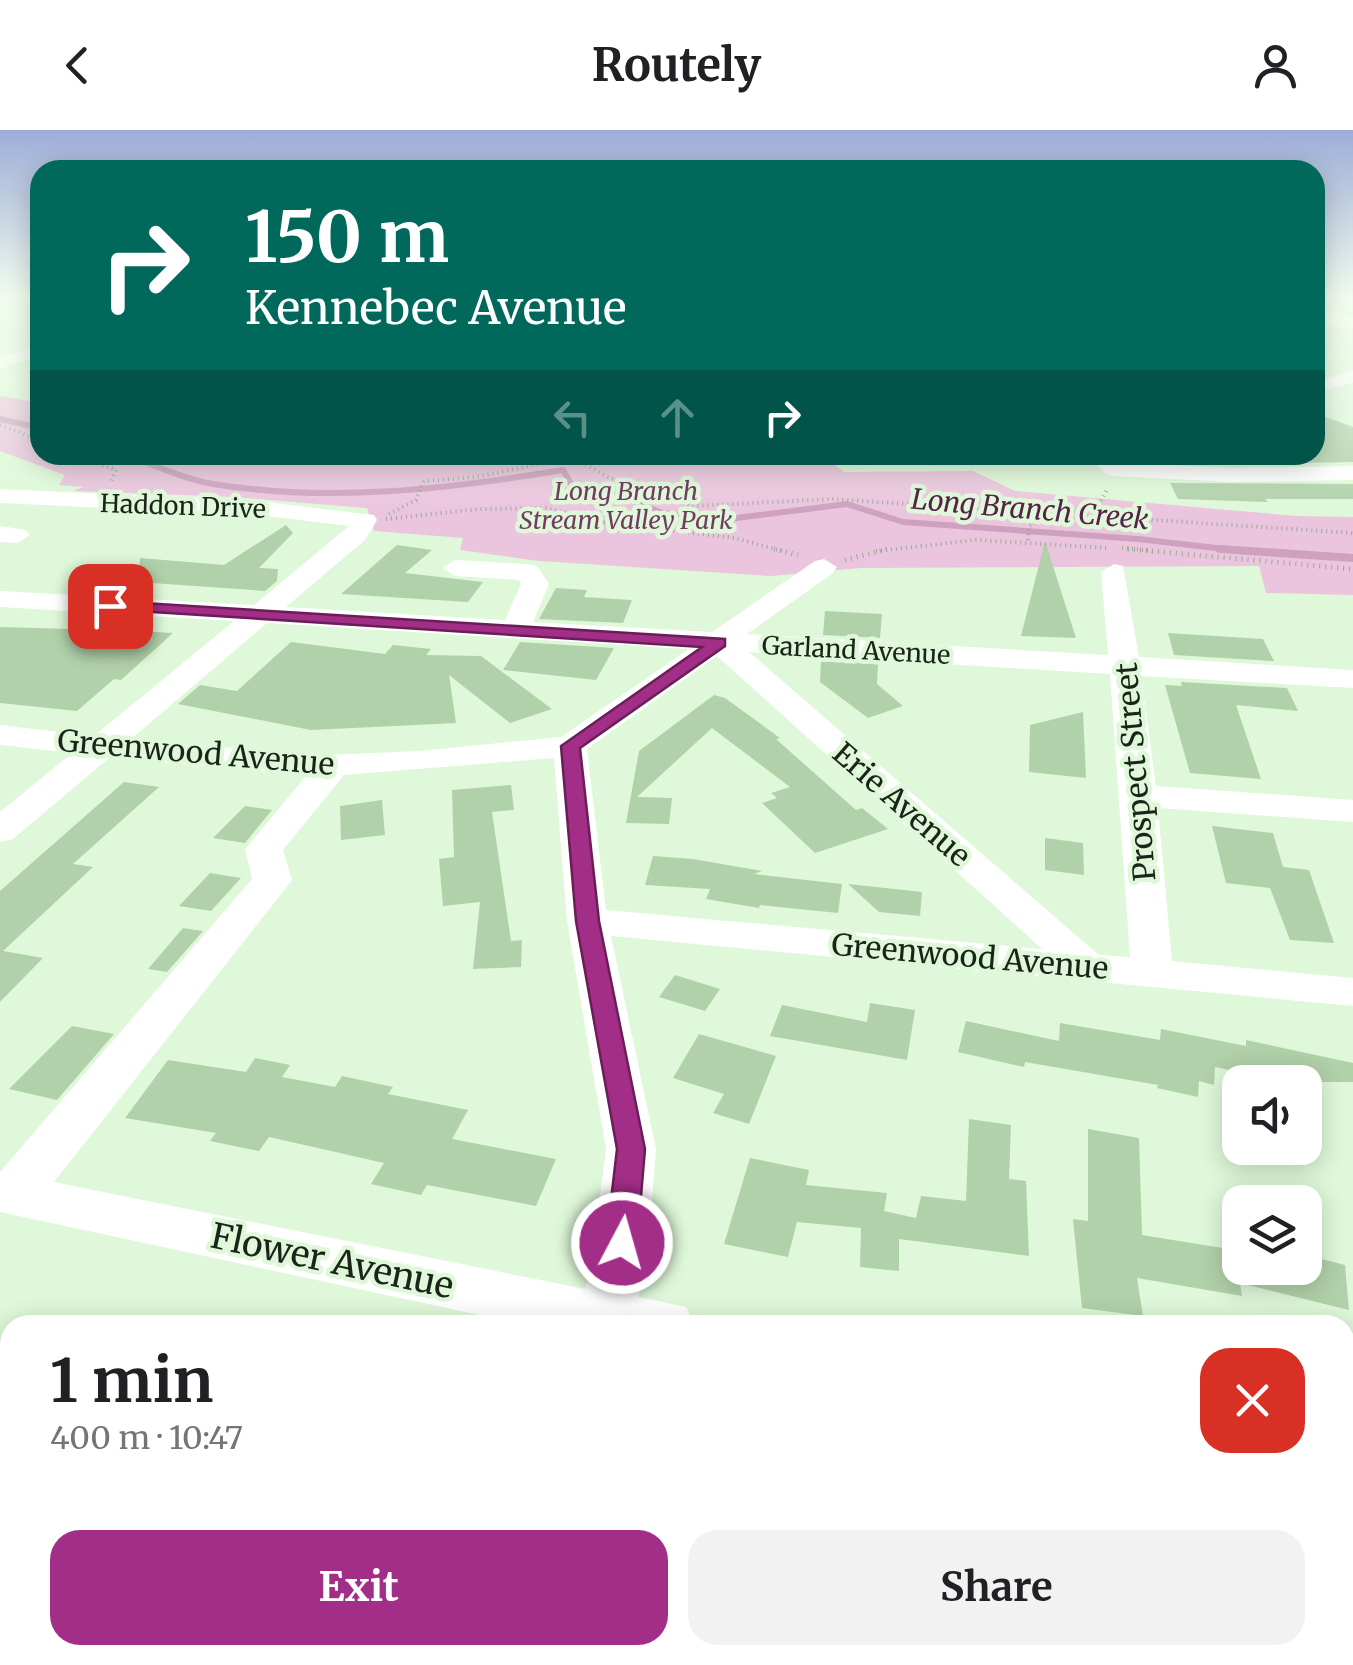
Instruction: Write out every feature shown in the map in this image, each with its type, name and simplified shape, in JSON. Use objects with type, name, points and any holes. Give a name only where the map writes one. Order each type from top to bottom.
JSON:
[{"type":"street","points":[[1325,385],[1353,376]]},
{"type":"street","points":[[1147,465],[1292,476],[1353,473]]},
{"type":"street","name":"Haddon Drive","points":[[0,496],[380,515]]},
{"type":"street","points":[[0,831],[380,515]]},
{"type":"street","points":[[603,1315],[618,1274],[631,1149],[588,921],[570,746],[719,642],[823,562]]},
{"type":"street","points":[[455,568],[528,572],[535,584],[515,628]]},
{"type":"street","name":"Prospect Street","points":[[1114,572],[1127,666],[1152,973]]},
{"type":"street","name":"Garland Avenue","points":[[0,599],[1353,679]]},
{"type":"street","name":"Erie Avenue","points":[[719,642],[1086,966]]},
{"type":"street","name":"Greenwood Avenue","points":[[0,735],[265,763],[334,765],[414,763],[570,746]]},
{"type":"street","points":[[7,1194],[272,880],[264,850],[334,765]]},
{"type":"street","points":[[1139,796],[1353,811]]},
{"type":"street","name":"Greenwood Avenue","points":[[588,921],[1353,992]]},
{"type":"street","name":"Flower Avenue","points":[[7,1194],[573,1315]]},
{"type":"path","points":[[0,425],[30,436]]},
{"type":"path","points":[[380,515],[417,496],[419,486],[531,465]]},
{"type":"path","points":[[587,465],[608,477],[692,506],[834,500],[1353,533]]},
{"type":"path","points":[[1028,538],[1029,526],[1099,504],[1106,465]]},
{"type":"path","points":[[380,515],[546,508],[601,522],[734,538],[823,562],[920,542],[1028,538],[1353,569]]},
{"type":"green space","name":"Long Branch Stream Valley Park","points":[[0,396],[30,401],[30,462],[0,451]]},
{"type":"green space","name":"Long Branch Stream Valley Park","points":[[38,465],[835,465],[844,472],[973,471],[1015,491],[1296,516],[1353,517],[1353,595],[1266,593],[1259,566],[861,568],[771,576],[539,561],[460,550],[463,538],[374,531],[367,508],[234,497],[73,491],[83,487],[59,485],[65,475]]},
{"type":"building","points":[[1325,417],[1353,427],[1353,462],[1325,462]]},
{"type":"building","points":[[1170,483],[1353,484],[1353,499],[1178,499]]},
{"type":"building","points":[[286,525],[293,533],[259,568],[278,569],[277,581],[265,591],[138,582],[140,558],[224,565]]},
{"type":"building","points":[[1045,541],[1076,638],[1021,636]]},
{"type":"building","points":[[397,545],[432,550],[405,573],[483,582],[468,602],[341,594]]},
{"type":"building","points":[[556,588],[587,590],[584,597],[632,600],[623,623],[539,619]]},
{"type":"building","points":[[825,611],[882,614],[880,638],[823,635]]},
{"type":"building","points":[[0,627],[173,633],[121,680],[114,679],[77,711],[0,703]]},
{"type":"building","points":[[1168,633],[1263,639],[1274,661],[1174,655]]},
{"type":"building","points":[[291,642],[385,654],[393,645],[431,649],[426,655],[481,656],[552,709],[510,723],[449,675],[456,723],[311,730],[178,704],[200,685],[237,691]]},
{"type":"building","points":[[520,642],[614,648],[596,680],[503,670]]},
{"type":"building","points":[[821,660],[878,664],[877,684],[903,706],[868,718],[820,682]]},
{"type":"building","points":[[1181,682],[1287,688],[1298,711],[1236,705],[1261,779],[1190,773],[1165,685],[1182,686]]},
{"type":"building","points":[[714,695],[725,698],[780,738],[776,739],[856,810],[862,808],[888,829],[815,853],[762,803],[777,798],[771,793],[790,787],[712,728],[637,797],[672,798],[669,824],[626,823],[639,751]]},
{"type":"building","points":[[1083,712],[1086,778],[1029,772],[1030,725]]},
{"type":"building","points":[[124,782],[159,787],[73,864],[93,867],[3,951],[43,958],[0,1002],[0,891]]},
{"type":"building","points":[[511,785],[514,810],[492,812],[511,941],[522,940],[521,967],[473,969],[480,902],[443,906],[439,859],[454,857],[452,790]]},
{"type":"building","points":[[382,800],[385,835],[341,840],[340,806]]},
{"type":"building","points":[[245,806],[272,810],[245,843],[213,838]]},
{"type":"building","points":[[1212,826],[1273,833],[1283,867],[1309,870],[1334,943],[1290,940],[1270,888],[1226,883]]},
{"type":"building","points":[[1045,838],[1083,843],[1084,875],[1045,870]]},
{"type":"building","points":[[653,856],[762,871],[754,874],[842,884],[838,913],[760,905],[759,908],[706,899],[710,889],[645,885]]},
{"type":"building","points":[[210,873],[241,878],[211,911],[179,906]]},
{"type":"building","points":[[848,884],[922,892],[920,916],[879,912]]},
{"type":"building","points":[[183,928],[203,931],[167,972],[148,969]]},
{"type":"building","points":[[675,975],[720,989],[705,1011],[659,997]]},
{"type":"building","points":[[870,1003],[915,1010],[907,1060],[770,1036],[782,1005],[867,1022]]},
{"type":"building","points":[[966,1021],[1059,1041],[1060,1023],[1160,1040],[1161,1029],[1246,1046],[1246,1040],[1353,1063],[1353,1082],[1322,1082],[1322,1065],[1222,1065],[1222,1069],[1215,1067],[1214,1085],[1199,1081],[1198,1097],[1157,1088],[1158,1085],[1025,1062],[1024,1067],[958,1052]]},
{"type":"building","points":[[72,1026],[114,1034],[57,1100],[9,1089]]},
{"type":"building","points":[[699,1034],[776,1056],[749,1124],[713,1113],[724,1094],[673,1078]]},
{"type":"building","points":[[255,1058],[290,1065],[282,1077],[335,1087],[342,1076],[393,1087],[388,1094],[468,1110],[452,1139],[556,1159],[536,1206],[427,1185],[421,1195],[371,1184],[384,1163],[269,1137],[259,1151],[210,1141],[216,1133],[125,1118],[168,1060],[246,1072]]},
{"type":"building","points":[[969,1119],[1011,1125],[1009,1179],[1026,1181],[1029,1256],[899,1239],[899,1271],[860,1267],[861,1228],[797,1222],[788,1257],[724,1244],[750,1158],[809,1170],[806,1185],[887,1193],[884,1211],[916,1218],[921,1196],[966,1201]]},
{"type":"building","points":[[1088,1129],[1139,1138],[1142,1235],[1222,1248],[1222,1285],[1240,1285],[1242,1296],[1137,1278],[1143,1315],[1082,1308],[1073,1219],[1088,1221]]},
{"type":"building","points":[[1322,1259],[1345,1265],[1349,1310],[1248,1285],[1322,1285]]},
{"type":"waterway","name":"Long Branch Creek","points":[[0,419],[30,426]]},
{"type":"waterway","name":"Long Branch Creek","points":[[153,465],[202,482],[256,490],[344,493],[476,483],[563,470],[571,484],[623,497],[662,513],[721,520],[847,504],[903,522],[1231,550]]},
{"type":"waterway","name":"Long Branch Creek","points":[[1220,549],[1231,550]]},
{"type":"waterway","name":"Long Branch Creek","points":[[1231,550],[1353,558]]},
{"type":"waterway","name":"Long Branch Creek","points":[[1231,550],[1242,551]]},
{"type":"route","points":[[110,606],[719,642],[570,746],[588,921],[631,1149],[622,1243]]}]
